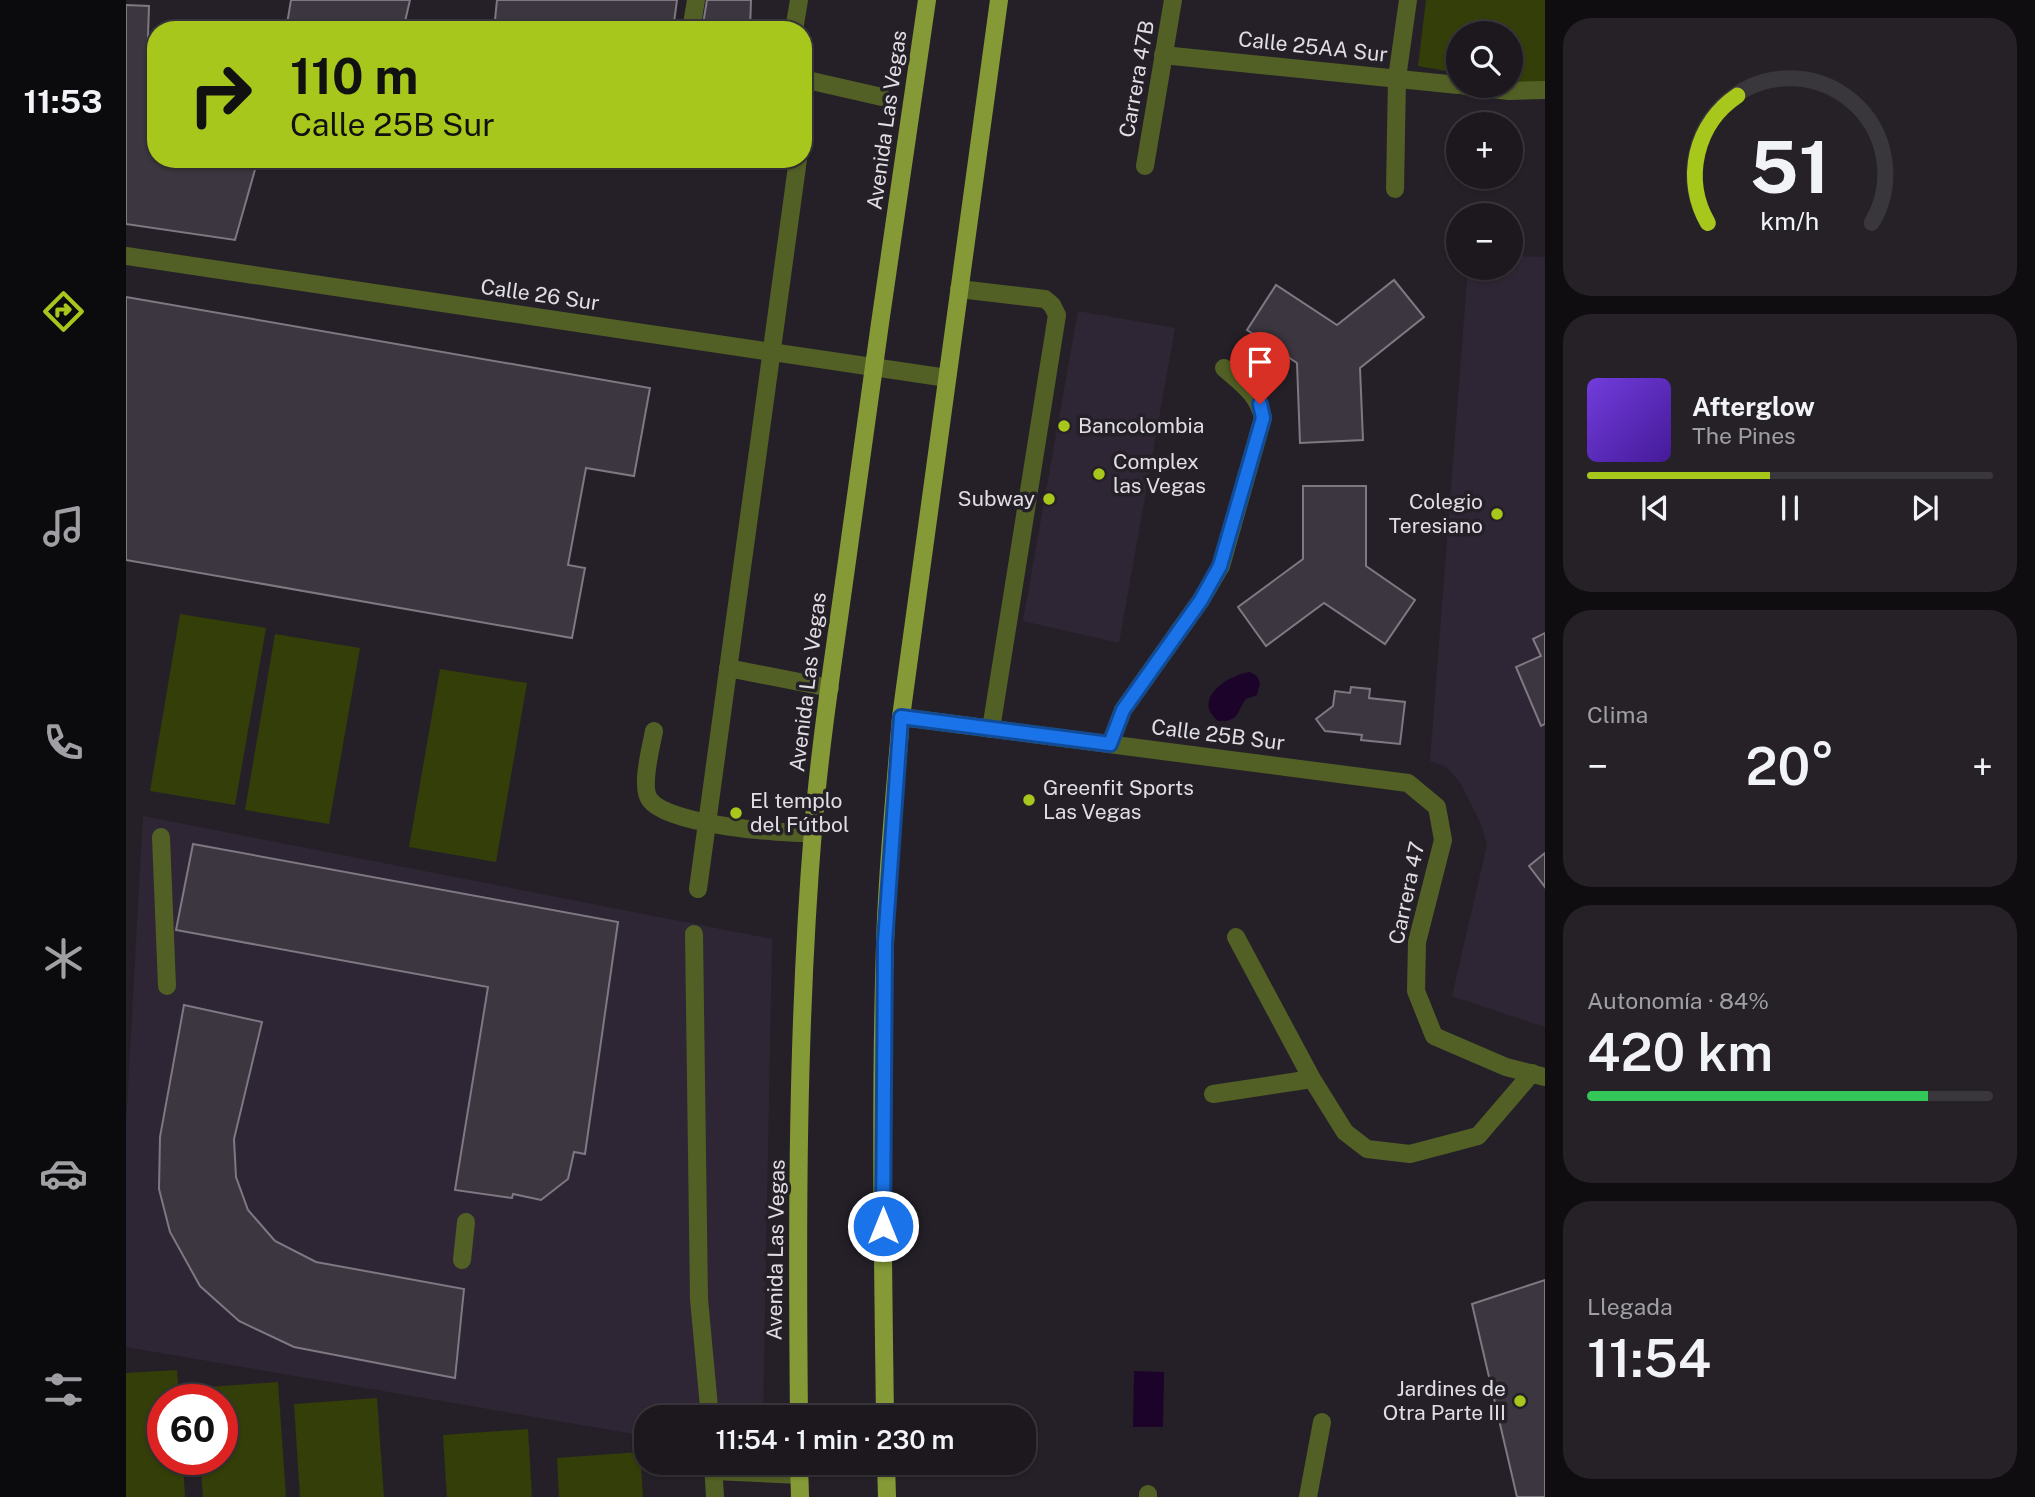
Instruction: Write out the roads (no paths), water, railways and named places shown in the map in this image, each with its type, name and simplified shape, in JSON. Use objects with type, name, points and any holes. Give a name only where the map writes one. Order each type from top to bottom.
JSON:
[{"type":"main road","name":"Avenida Las Vegas","points":[[799,1405],[797,1283],[802,1044],[813,833],[873,367],[927,0]]},
{"type":"main road","points":[[886,1405],[883,1100],[885,942],[901,717],[999,0]]},
{"type":"main road","points":[[799,1475],[800,1497]]},
{"type":"main road","points":[[886,1475],[887,1497]]},
{"type":"street","points":[[692,21],[696,0]]},
{"type":"street","points":[[796,21],[799,0]]},
{"type":"street","name":"Carrera 47B","points":[[1145,166],[1173,0]]},
{"type":"street","points":[[1395,189],[1397,78],[1408,0]]},
{"type":"street","name":"Calle 25AA Sur","points":[[1163,55],[1446,84]]},
{"type":"street","points":[[812,81],[882,97]]},
{"type":"street","points":[[1523,90],[1545,90]]},
{"type":"street","points":[[698,889],[797,168]]},
{"type":"street","name":"Calle 26 Sur","points":[[126,256],[947,378]]},
{"type":"street","points":[[959,289],[1045,299],[1057,315],[992,729]]},
{"type":"street","points":[[1110,744],[1123,710],[1201,600],[1220,566],[1263,418],[1260,404],[1252,391],[1224,368]]},
{"type":"street","points":[[728,668],[830,688]]},
{"type":"street","name":"Calle 25B Sur","points":[[901,717],[1408,783],[1437,807]]},
{"type":"street","points":[[654,731],[645,786],[649,800],[664,811],[707,823],[791,834],[813,833]]},
{"type":"street","name":"Carrera 47","points":[[1437,807],[1443,840],[1417,942],[1416,990],[1434,1036],[1506,1067],[1538,1075]]},
{"type":"street","points":[[161,836],[167,986]]},
{"type":"street","points":[[694,934],[699,1300],[709,1405]]},
{"type":"street","points":[[1236,937],[1312,1079],[1345,1132],[1367,1150],[1410,1154],[1478,1136],[1538,1075]]},
{"type":"street","points":[[1213,1094],[1312,1079]]},
{"type":"street","points":[[462,1260],[466,1222]]},
{"type":"street","points":[[1308,1497],[1322,1422]]},
{"type":"street","points":[[714,1475],[715,1497]]},
{"type":"place","name":"Bancolombia","points":[[1064,426]]},
{"type":"place","name":"Complex las Vegas","points":[[1099,474]]},
{"type":"place","name":"Subway","points":[[1049,499]]},
{"type":"place","name":"Colegio Teresiano","points":[[1497,514]]},
{"type":"place","name":"Greenfit Sports Las Vegas","points":[[1029,800]]},
{"type":"place","name":"El templo del Fútbol","points":[[736,813]]},
{"type":"place","name":"Jardines de Otra Parte III","points":[[1520,1401]]}]
